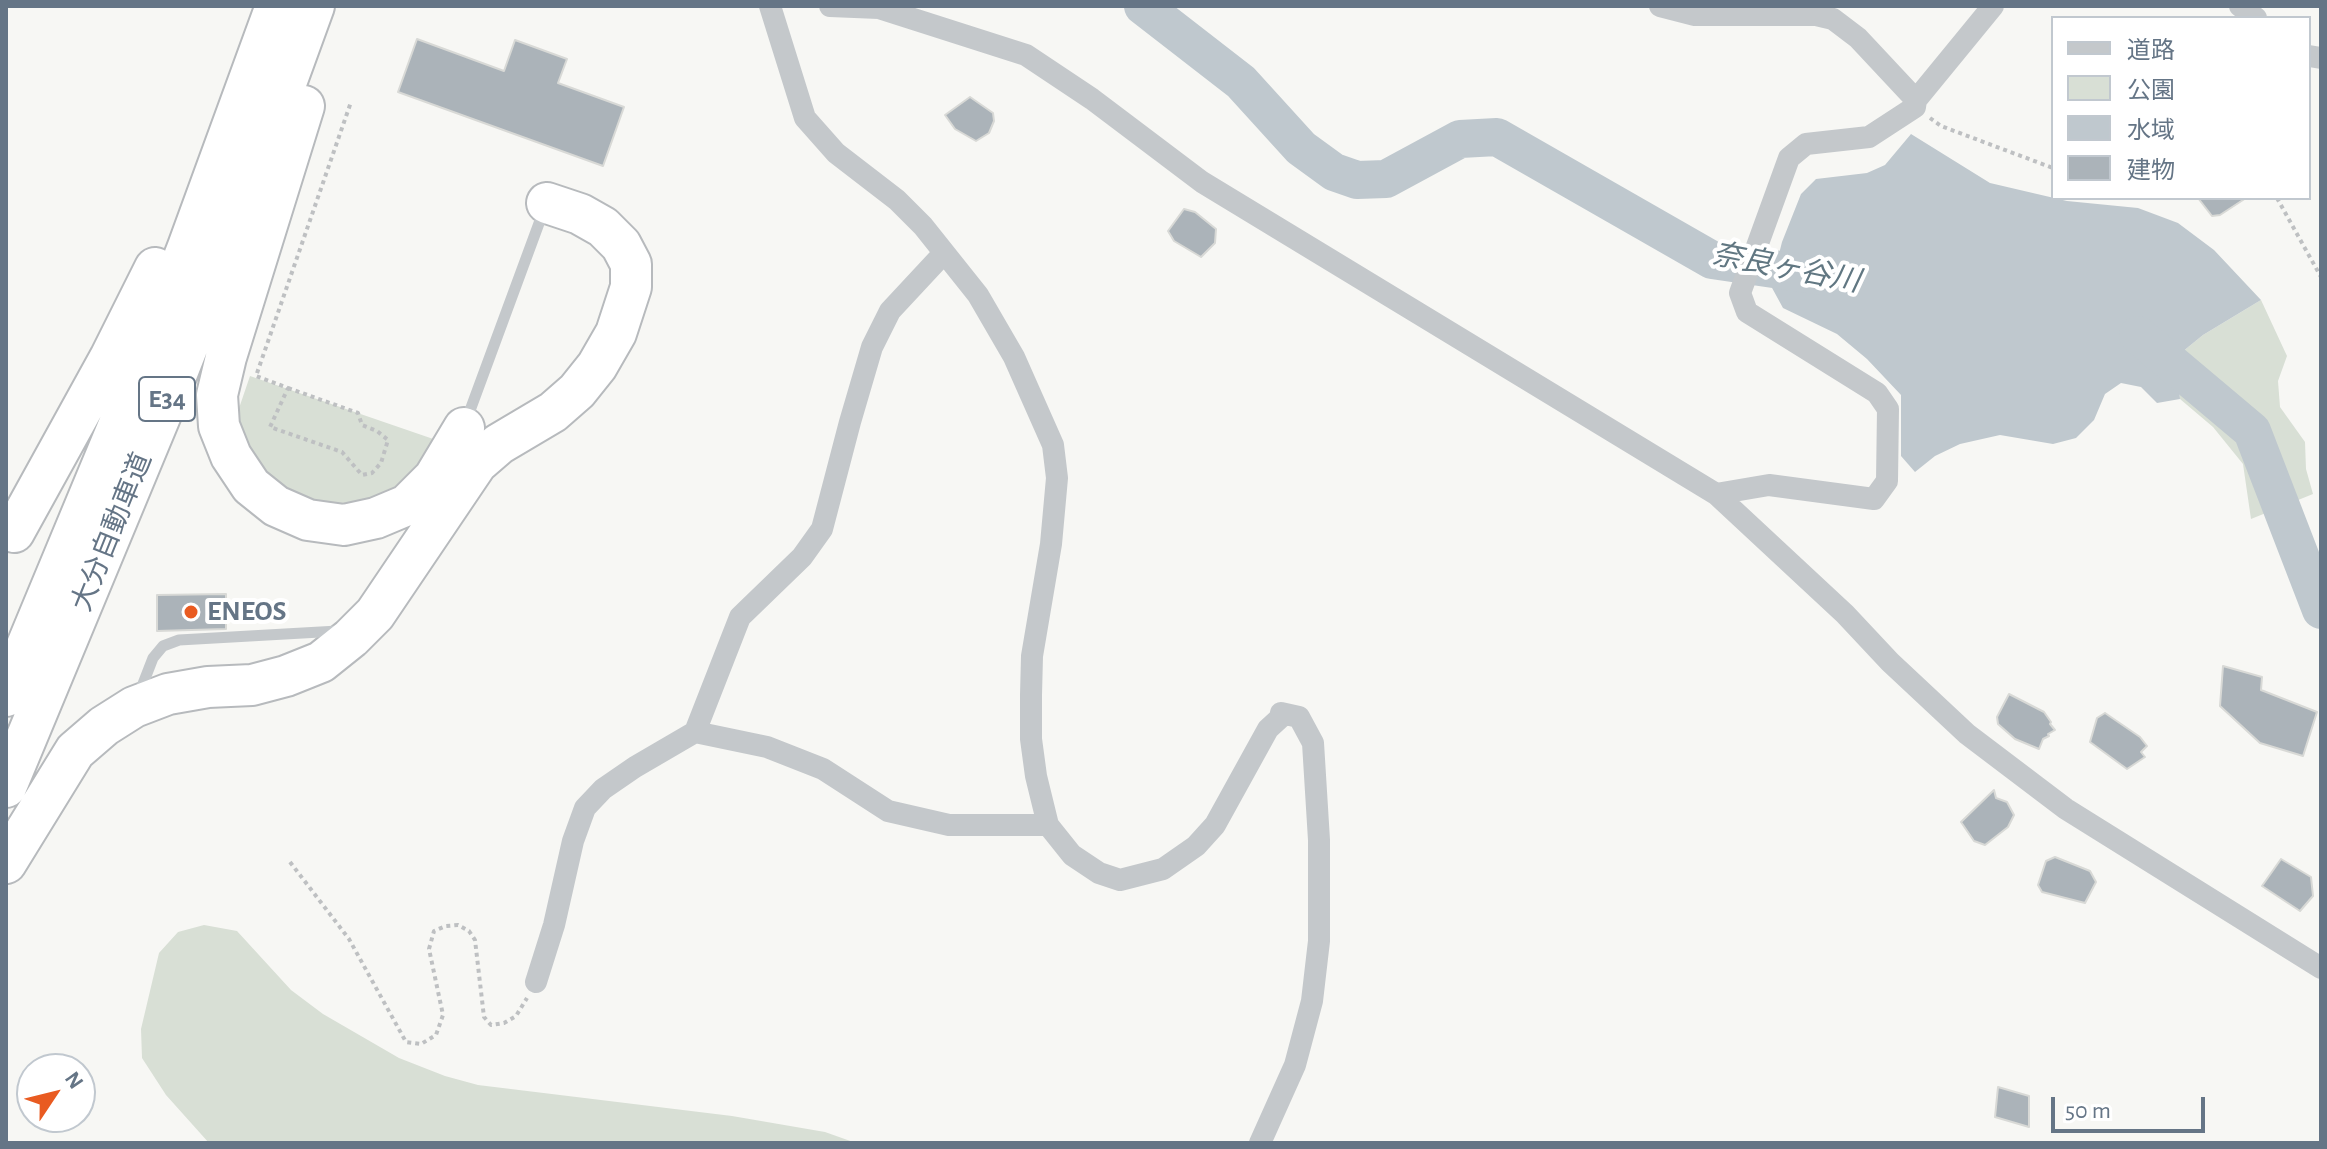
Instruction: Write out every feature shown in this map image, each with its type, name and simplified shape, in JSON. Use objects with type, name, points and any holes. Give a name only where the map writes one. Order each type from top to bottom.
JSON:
[{"type":"highway","points":[[12,536],[154,272],[263,6]]},
{"type":"highway","name":"大分自動車道","points":[[6,696],[126,408],[276,6]]},
{"type":"highway","name":"大分自動車道","points":[[6,787],[161,414],[225,251],[314,6]]},
{"type":"highway","points":[[334,6],[226,357],[217,395],[219,426],[231,456],[251,486],[276,506],[308,520],[344,525],[376,518],[407,505],[434,478],[464,428]]},
{"type":"highway","points":[[6,863],[75,751],[104,726],[134,707],[168,694],[208,687],[252,685],[286,676],[321,662],[351,638],[375,614],[477,463],[499,444],[553,412],[577,391],[597,366],[616,333],[631,287],[631,264],[621,245],[603,227],[580,214],[547,203]]},
{"type":"street","points":[[770,6],[805,118],[836,153],[897,200],[978,295],[1014,357],[1053,445],[1057,478],[1051,544],[1032,656],[1031,695],[1031,739],[1048,825],[1072,855],[1099,873],[1120,880],[1163,869],[1196,846],[1215,825],[1268,729],[1281,713],[1299,717],[1313,743],[1319,840],[1319,941],[1312,1001],[1295,1065],[1260,1143]]},
{"type":"street","points":[[830,6],[879,8],[1026,55],[1092,99],[1202,182],[1716,494],[1845,614],[1890,662],[1967,734],[2066,809],[2321,968]]},
{"type":"street","points":[[1660,6],[1695,15],[1816,15],[1833,19],[1858,38],[1916,104]]},
{"type":"street","points":[[1716,494],[1769,485],[1874,499],[1887,481],[1888,409],[1877,393],[1747,312],[1740,293],[1789,158],[1806,144],[1869,137],[1916,104],[1993,6]]},
{"type":"street","points":[[536,982],[554,925],[573,841],[585,808],[603,789],[624,774],[695,732],[740,617],[802,557],[822,529],[872,347],[890,311],[944,253]]},
{"type":"street","points":[[695,732],[767,747],[823,769],[888,811],[949,825],[1048,825]]},
{"type":"lane","points":[[464,428],[547,203]]},
{"type":"path","points":[[288,388],[270,427],[342,452],[362,475],[372,473],[381,463],[388,440],[362,425],[358,413],[256,376],[351,102]]},
{"type":"path","points":[[1916,104],[1941,126],[2051,167]]},
{"type":"path","points":[[2278,200],[2321,277]]},
{"type":"path","points":[[290,862],[349,939],[406,1042],[421,1044],[436,1035],[443,1015],[429,949],[434,931],[458,925],[469,931],[475,940],[484,1017],[491,1025],[504,1023],[516,1016],[536,982]]},
{"type":"green space","points":[[2261,300],[2287,356],[2278,381],[2280,407],[2305,442],[2306,469],[2313,494],[2251,519],[2243,464],[2213,427],[2180,399],[2176,357],[2203,335]]},
{"type":"green space","points":[[250,376],[442,442],[386,500],[330,508],[273,484],[245,453],[236,417]]},
{"type":"green space","points":[[204,925],[237,931],[291,990],[323,1014],[399,1058],[445,1076],[478,1085],[732,1116],[825,1132],[856,1143],[209,1143],[166,1095],[142,1058],[141,1029],[159,953],[178,932]]},
{"type":"water","points":[[1911,134],[1990,183],[2051,197],[2051,200],[2138,208],[2178,223],[2214,250],[2261,300],[2203,335],[2176,357],[2180,399],[2157,403],[2141,387],[2121,383],[2105,394],[2094,420],[2076,438],[2053,444],[2000,435],[1960,444],[1935,456],[1915,472],[1901,456],[1901,395],[1867,359],[1837,334],[1783,308],[1771,286],[1782,242],[1801,194],[1816,179],[1867,173],[1885,165]]},
{"type":"building","points":[[417,39],[504,71],[515,40],[567,59],[558,83],[624,107],[603,166],[398,92]]},
{"type":"building","points":[[970,97],[993,113],[994,121],[989,133],[976,141],[955,129],[945,115]]},
{"type":"building","points":[[2200,200],[2243,200],[2220,215],[2212,216]]},
{"type":"building","points":[[1184,209],[1195,212],[1216,229],[1215,243],[1201,257],[1174,241],[1168,231]]},
{"type":"building","name":"ENEOS","points":[[226,594],[226,629],[157,631],[157,595]]},
{"type":"building","points":[[2223,666],[2262,677],[2261,690],[2317,712],[2303,756],[2260,743],[2220,706]]},
{"type":"building","points":[[2009,694],[2044,712],[2051,722],[2055,730],[2043,739],[2039,749],[2015,739],[1998,724],[1997,717]]},
{"type":"building","points":[[2105,713],[2140,737],[2147,746],[2141,752],[2145,757],[2127,769],[2090,742],[2097,718]]},
{"type":"building","points":[[1994,790],[1996,798],[2007,802],[2014,815],[2008,827],[1985,845],[1974,841],[1961,822]]},
{"type":"building","points":[[2055,857],[2090,871],[2096,882],[2085,903],[2042,892],[2038,885],[2046,861]]},
{"type":"building","points":[[2281,859],[2311,877],[2313,896],[2300,911],[2262,886]]},
{"type":"building","points":[[1998,1087],[2029,1096],[2029,1127],[1995,1117]]},
{"type":"waterway","name":"奈良ヶ谷川","points":[[1143,6],[1241,82],[1301,148],[1334,172],[1357,180],[1386,179],[1460,139],[1497,137],[1712,260],[1828,277]]},
{"type":"waterway","name":"奈良ヶ谷川","points":[[2138,335],[2252,431],[2321,610]]},
{"type":"place","name":"ENEOS","points":[[191,612]]}]
